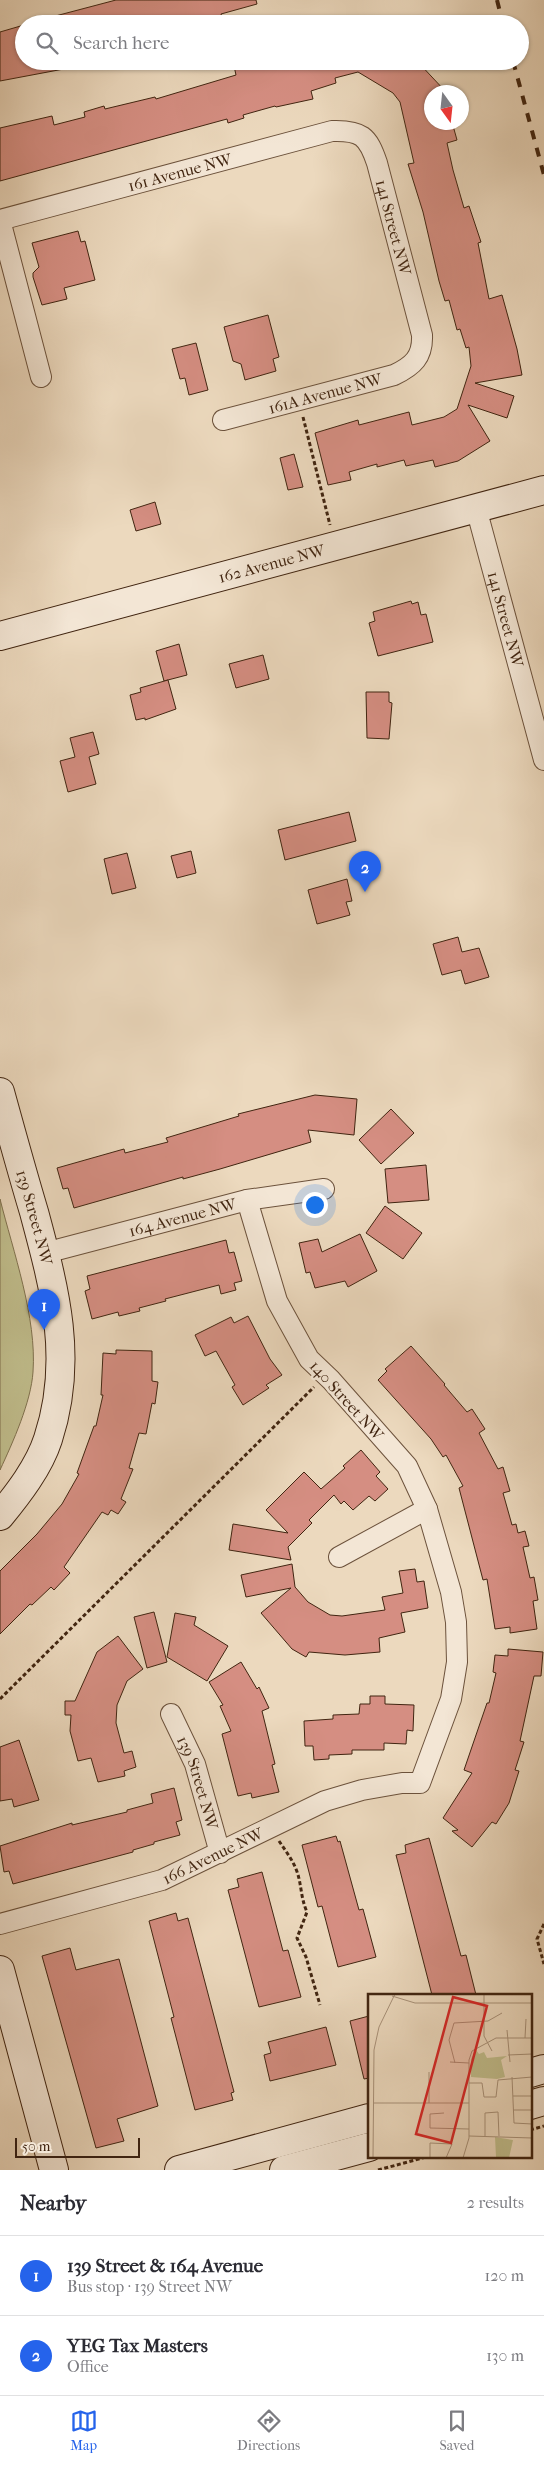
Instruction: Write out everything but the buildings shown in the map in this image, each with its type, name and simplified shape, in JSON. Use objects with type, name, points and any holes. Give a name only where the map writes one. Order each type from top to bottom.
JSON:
[{"type":"street","name":"161 Avenue NW","points":[[0,220],[332,131],[344,131],[361,135]]},
{"type":"street","name":"141 Street NW","points":[[361,135],[369,143],[379,173],[422,335],[420,354]]},
{"type":"street","points":[[0,220],[41,377]]},
{"type":"street","name":"161A Avenue NW","points":[[222,420],[394,375],[407,369],[420,354]]},
{"type":"street","name":"162 Avenue NW","points":[[0,636],[544,490]]},
{"type":"street","name":"141 Street NW","points":[[476,508],[544,760]]},
{"type":"street","name":"139 Street NW","points":[[0,1092],[45,1253],[57,1303],[62,1342],[62,1375],[48,1441],[20,1491],[0,1516]]},
{"type":"street","name":"164 Avenue NW","points":[[45,1253],[247,1200],[324,1189]]},
{"type":"street","name":"140 Street NW","points":[[247,1200],[277,1301],[310,1359],[407,1466],[427,1509],[451,1592],[456,1622],[458,1662],[451,1699],[420,1783]]},
{"type":"street","points":[[339,1557],[427,1509]]},
{"type":"street","name":"139 Street NW","points":[[171,1714],[195,1764],[220,1853]]},
{"type":"street","name":"166 Avenue NW","points":[[0,1924],[148,1885],[220,1853],[311,1807],[362,1790],[402,1783],[420,1783]]},
{"type":"street","points":[[0,1970],[54,2170]]},
{"type":"street","points":[[179,2170],[368,2118]]},
{"type":"street","points":[[284,2170],[368,2147]]},
{"type":"path","points":[[298,400],[336,546]]},
{"type":"path","points":[[0,1699],[326,1375]]},
{"type":"path","points":[[270,1827],[296,1870],[301,1898],[307,1912],[297,1938],[306,1957],[320,2005]]},
{"type":"path","points":[[544,1924],[537,1939],[544,1964]]},
{"type":"path","points":[[378,2170],[423,2158]]},
{"type":"shaded area","points":[[0,1199],[28,1307],[33,1351],[33,1372],[32,1384],[25,1409],[16,1435],[0,1470]]},
{"type":"railway","points":[[497,0],[501,15]]},
{"type":"railway","points":[[515,70],[544,175]]},
{"type":"place","name":"YEG Tax Masters","points":[[365,892]]},
{"type":"place","name":"139 Street & 164 Avenue","points":[[44,1330]]}]
